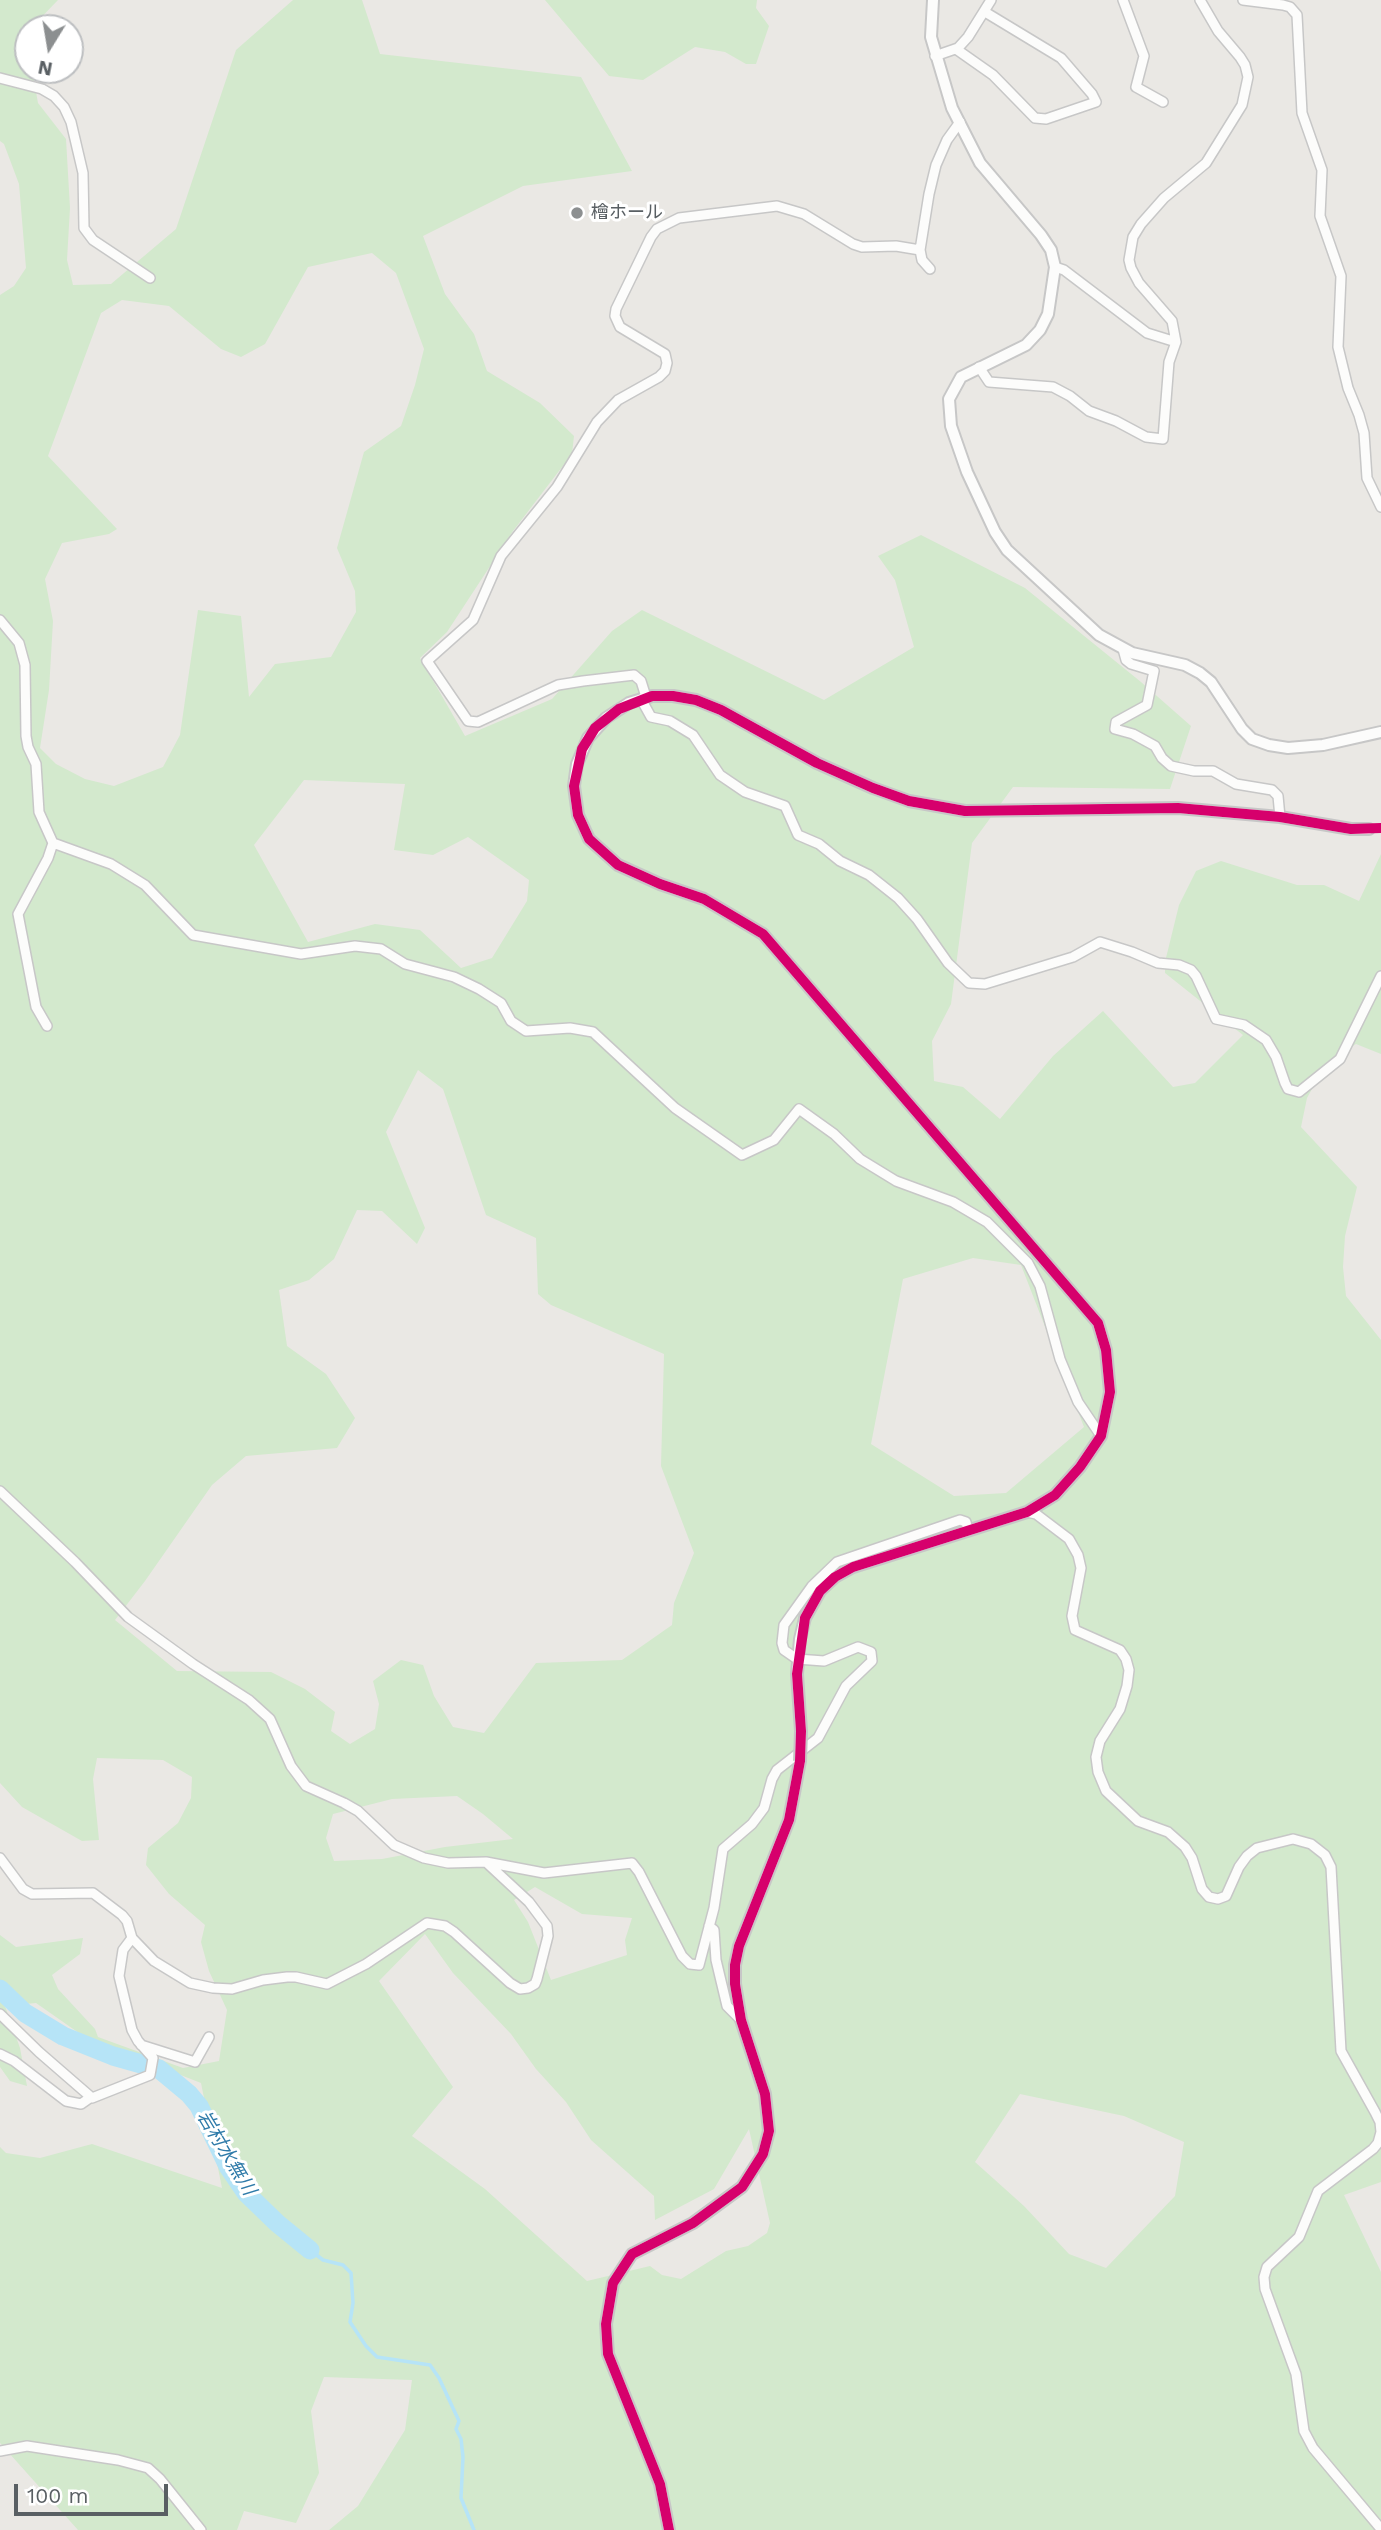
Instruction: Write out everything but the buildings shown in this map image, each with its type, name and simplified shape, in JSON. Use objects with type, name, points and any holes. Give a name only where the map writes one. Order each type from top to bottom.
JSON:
[{"type":"street","points":[[933,0],[930,26],[935,56],[952,108],[980,163],[1041,235],[1051,250],[1055,267],[1048,314],[1040,330],[1026,345],[961,377],[949,399],[948,412],[967,472],[985,513],[1007,550],[1099,635],[1122,649],[1185,664],[1200,673],[1211,682],[1242,729],[1252,739],[1288,748],[1323,745],[1381,732]]},
{"type":"street","points":[[935,56],[957,49],[968,37],[991,0]]},
{"type":"street","points":[[1123,0],[1144,57],[1136,87],[1163,102]]},
{"type":"street","points":[[979,367],[989,382],[1053,387],[1089,411],[1116,421],[1146,437],[1163,439],[1169,362],[1176,342],[1172,321],[1139,283],[1131,268],[1129,260],[1133,237],[1164,198],[1206,163],[1242,105],[1248,77],[1245,65],[1213,24],[1200,0]]},
{"type":"street","points":[[1243,0],[1283,5],[1290,7],[1297,15],[1302,113],[1322,170],[1320,216],[1341,276],[1338,347],[1348,388],[1364,433],[1367,478],[1381,507]]},
{"type":"street","points":[[957,49],[993,75],[1035,118],[1046,119],[1096,102],[1060,58],[985,12]]},
{"type":"street","points":[[0,78],[41,89],[54,96],[64,107],[71,121],[83,173],[84,228],[93,240],[149,278]]},
{"type":"street","points":[[930,269],[922,260],[920,250],[936,165],[947,140],[960,122]]},
{"type":"street","points":[[920,250],[896,246],[862,247],[804,214],[776,206],[678,218],[657,229],[650,237],[615,316],[620,327],[665,354],[665,371],[618,400],[597,422],[557,486],[501,556],[473,620],[427,661],[468,721],[478,722],[558,685],[634,675],[640,681],[651,717],[670,720],[693,735],[720,775],[745,792],[785,806],[798,835],[819,844],[841,861],[869,875],[898,898],[917,919],[948,963],[969,982],[985,984],[1073,957],[1100,942],[1158,963],[1179,965],[1191,970],[1196,976],[1216,1019],[1244,1025],[1266,1040],[1289,1089],[1299,1092],[1340,1059],[1381,976]]},
{"type":"street","points":[[1055,267],[1064,270],[1147,333],[1176,342]]},
{"type":"street","points":[[0,620],[19,643],[25,664],[26,736],[36,764],[39,812],[53,843],[48,858],[18,914],[36,1007],[47,1026]]},
{"type":"street","points":[[1122,649],[1126,660],[1131,664],[1154,671],[1147,705],[1116,722],[1115,729],[1133,734],[1156,746],[1162,758],[1171,766],[1194,771],[1213,771],[1236,784],[1272,790],[1278,796],[1280,817]]},
{"type":"street","points":[[669,2530],[660,2484],[608,2354],[606,2324],[613,2283],[632,2254],[693,2223],[743,2187],[763,2154],[769,2131],[765,2094],[741,2020],[735,1984],[736,1965],[739,1947],[789,1820],[800,1761],[797,1659],[805,1618],[820,1591],[835,1577],[853,1567],[1027,1512],[1055,1495],[1080,1467],[1101,1436],[1110,1392],[1105,1350],[1098,1324],[763,934],[704,899],[660,884],[618,865],[589,839],[578,815],[574,786],[582,749],[595,728],[606,718],[643,698],[673,696],[696,700],[743,721],[817,763],[909,801],[965,811],[1178,808],[1280,817],[1351,829],[1369,829]]},
{"type":"street","points":[[53,843],[111,864],[145,885],[193,935],[301,954],[355,946],[381,949],[405,964],[454,977],[479,989],[501,1003],[511,1021],[526,1031],[570,1028],[593,1032],[676,1108],[742,1155],[775,1140],[799,1109],[834,1134],[872,1167],[896,1181],[953,1202],[987,1222],[1028,1263],[1040,1286],[1060,1359],[1078,1402],[1101,1436]]},
{"type":"street","points":[[0,1491],[75,1562],[128,1618],[249,1700],[270,1719],[291,1766],[306,1786],[358,1811],[380,1834],[408,1852],[448,1863],[486,1862],[544,1873],[632,1863],[682,1956],[690,1964],[699,1965],[723,1849],[752,1824],[764,1808],[772,1779],[778,1770],[818,1738],[846,1686],[870,1665],[873,1656],[866,1648],[858,1647],[824,1661],[797,1659],[784,1650],[784,1625],[811,1586],[837,1562],[960,1520],[966,1522],[968,1530]]},
{"type":"street","points":[[1027,1512],[1036,1514],[1069,1539],[1078,1555],[1081,1568],[1072,1616],[1074,1630],[1120,1650],[1126,1659],[1129,1670],[1120,1709],[1100,1741],[1096,1757],[1098,1772],[1106,1790],[1138,1821],[1168,1832],[1185,1847],[1192,1858],[1202,1889],[1209,1897],[1218,1899],[1226,1896],[1239,1867],[1257,1848],[1293,1839],[1311,1843],[1325,1855],[1331,1867],[1340,2051],[1376,2112],[1381,2132],[1373,2149],[1318,2191],[1299,2237],[1268,2267],[1264,2277],[1265,2289],[1296,2374],[1304,2431],[1313,2448],[1381,2529]]},
{"type":"street","points":[[0,1858],[23,1889],[32,1894],[93,1893],[122,1915],[127,1921],[132,1938],[154,1961],[190,1983],[232,1989],[263,1980],[296,1977],[327,1984],[366,1964],[427,1923],[445,1926],[454,1932],[520,1989],[535,1984],[548,1936],[547,1926],[529,1902],[486,1862]]},
{"type":"street","points":[[709,1926],[714,1930],[716,1960],[727,2006],[741,2020]]},
{"type":"street","points":[[0,2054],[66,2101],[80,2104],[91,2097],[150,2075],[153,2058],[132,2030],[119,1976],[123,1950],[132,1938]]},
{"type":"street","points":[[0,2014],[38,2052],[91,2097]]},
{"type":"street","points":[[141,2045],[195,2062],[209,2037]]},
{"type":"street","points":[[0,2451],[27,2446],[118,2460],[148,2468],[201,2530]]},
{"type":"green space","points":[[0,0],[58,0],[44,14],[14,14],[14,84],[35,84],[38,103],[66,139],[70,208],[67,260],[73,285],[111,284],[176,229],[236,50],[293,0],[362,0],[380,54],[581,77],[632,171],[523,186],[423,236],[445,294],[474,334],[487,371],[540,403],[574,436],[572,454],[513,531],[447,632],[420,658],[465,736],[552,699],[612,631],[642,610],[824,700],[914,647],[895,580],[878,556],[921,535],[1025,588],[1191,726],[1170,789],[1013,787],[972,843],[951,1004],[932,1041],[934,1081],[963,1087],[1000,1119],[1053,1056],[1103,1011],[1173,1087],[1195,1083],[1243,1035],[1165,973],[1165,962],[1179,905],[1196,871],[1221,861],[1297,885],[1324,885],[1359,901],[1381,854],[1381,1054],[1356,1044],[1327,1062],[1307,1098],[1301,1127],[1357,1187],[1345,1236],[1343,1267],[1346,1296],[1381,1340],[1381,2182],[1344,2195],[1381,2272],[1381,2530],[329,2530],[358,2506],[405,2430],[412,2380],[324,2377],[311,2411],[319,2473],[296,2523],[244,2511],[237,2530],[78,2530],[0,2443],[0,2147],[6,2153],[40,2158],[92,2144],[222,2188],[201,2083],[86,2038],[36,2003],[5,2006],[20,2048],[27,2086],[10,2081],[0,2067],[0,1935],[16,1947],[83,1938],[80,1954],[52,1975],[58,1989],[95,2029],[98,2037],[183,2068],[219,2061],[227,2010],[209,1971],[201,1942],[205,1925],[169,1894],[146,1865],[148,1848],[178,1823],[191,1798],[192,1777],[163,1760],[97,1758],[93,1779],[99,1840],[82,1841],[22,1807],[0,1783],[0,295],[14,286],[26,268],[19,184],[4,144],[0,141]],"holes":[[[372,253],[396,273],[424,349],[401,426],[364,452],[337,548],[355,591],[356,612],[331,657],[275,664],[249,697],[241,616],[198,610],[180,735],[163,767],[114,786],[85,779],[56,764],[40,748],[49,690],[53,621],[45,579],[62,543],[109,534],[117,529],[48,456],[101,313],[122,300],[169,306],[221,349],[241,357],[265,344],[308,267]],[[304,780],[405,784],[394,850],[433,855],[468,837],[529,880],[527,901],[492,958],[461,968],[420,930],[375,924],[308,942],[254,845]],[[418,1070],[443,1089],[486,1215],[536,1238],[538,1294],[551,1305],[664,1354],[661,1466],[694,1553],[674,1603],[672,1625],[622,1660],[536,1663],[484,1733],[453,1727],[434,1696],[423,1665],[401,1660],[373,1681],[379,1704],[375,1729],[350,1744],[331,1731],[335,1712],[305,1689],[271,1672],[177,1671],[115,1620],[212,1485],[246,1456],[337,1448],[355,1418],[326,1374],[287,1346],[279,1290],[309,1280],[334,1259],[357,1210],[382,1211],[417,1244],[425,1228],[386,1132]],[[973,1258],[1021,1265],[1084,1427],[1006,1493],[954,1496],[871,1444],[903,1279]],[[457,1796],[513,1839],[445,1847],[382,1859],[334,1861],[326,1838],[333,1814],[392,1799]],[[535,1887],[582,1914],[632,1918],[625,1940],[627,1955],[551,1980],[528,1922],[514,1900]],[[425,1934],[453,1973],[511,2034],[536,2069],[566,2102],[591,2140],[654,2196],[655,2220],[714,2189],[749,2129],[770,2223],[767,2233],[748,2246],[726,2251],[681,2279],[662,2275],[650,2266],[587,2281],[485,2189],[412,2136],[453,2087],[379,1981]],[[1020,2094],[1124,2116],[1184,2142],[1175,2196],[1106,2268],[1069,2254],[1024,2206],[975,2162]]]},
{"type":"green space","points":[[545,0],[757,0],[756,8],[769,26],[756,64],[746,64],[725,52],[695,47],[643,80],[609,76]]},
{"type":"waterway","name":"岩村水無川","points":[[0,1989],[25,2013],[63,2036],[113,2056],[159,2069],[189,2094],[199,2106],[229,2168],[246,2193],[310,2250]]},
{"type":"waterway","name":"岩村水無川","points":[[310,2250],[323,2260],[343,2265],[351,2273],[353,2303],[350,2322],[377,2357],[430,2365],[439,2378],[459,2421],[456,2429],[461,2439],[463,2457],[461,2498],[474,2530]]},
{"type":"cycle path","points":[[669,2530],[660,2484],[608,2354],[606,2324],[613,2283],[632,2254],[693,2223],[742,2187],[763,2154],[769,2131],[765,2094],[741,2020],[735,1965],[739,1946],[789,1820],[800,1761],[797,1674],[805,1618],[820,1591],[835,1577],[853,1567],[1027,1512],[1055,1495],[1080,1467],[1101,1436],[1110,1392],[1106,1350],[1098,1323],[763,934],[704,899],[660,884],[618,865],[589,839],[578,815],[574,786],[582,749],[595,728],[619,709],[652,696],[673,696],[696,700],[721,710],[817,763],[909,801],[965,811],[1178,808],[1280,817],[1351,829],[1381,828]]},
{"type":"place","name":"檜ホール","points":[[577,213]]}]
